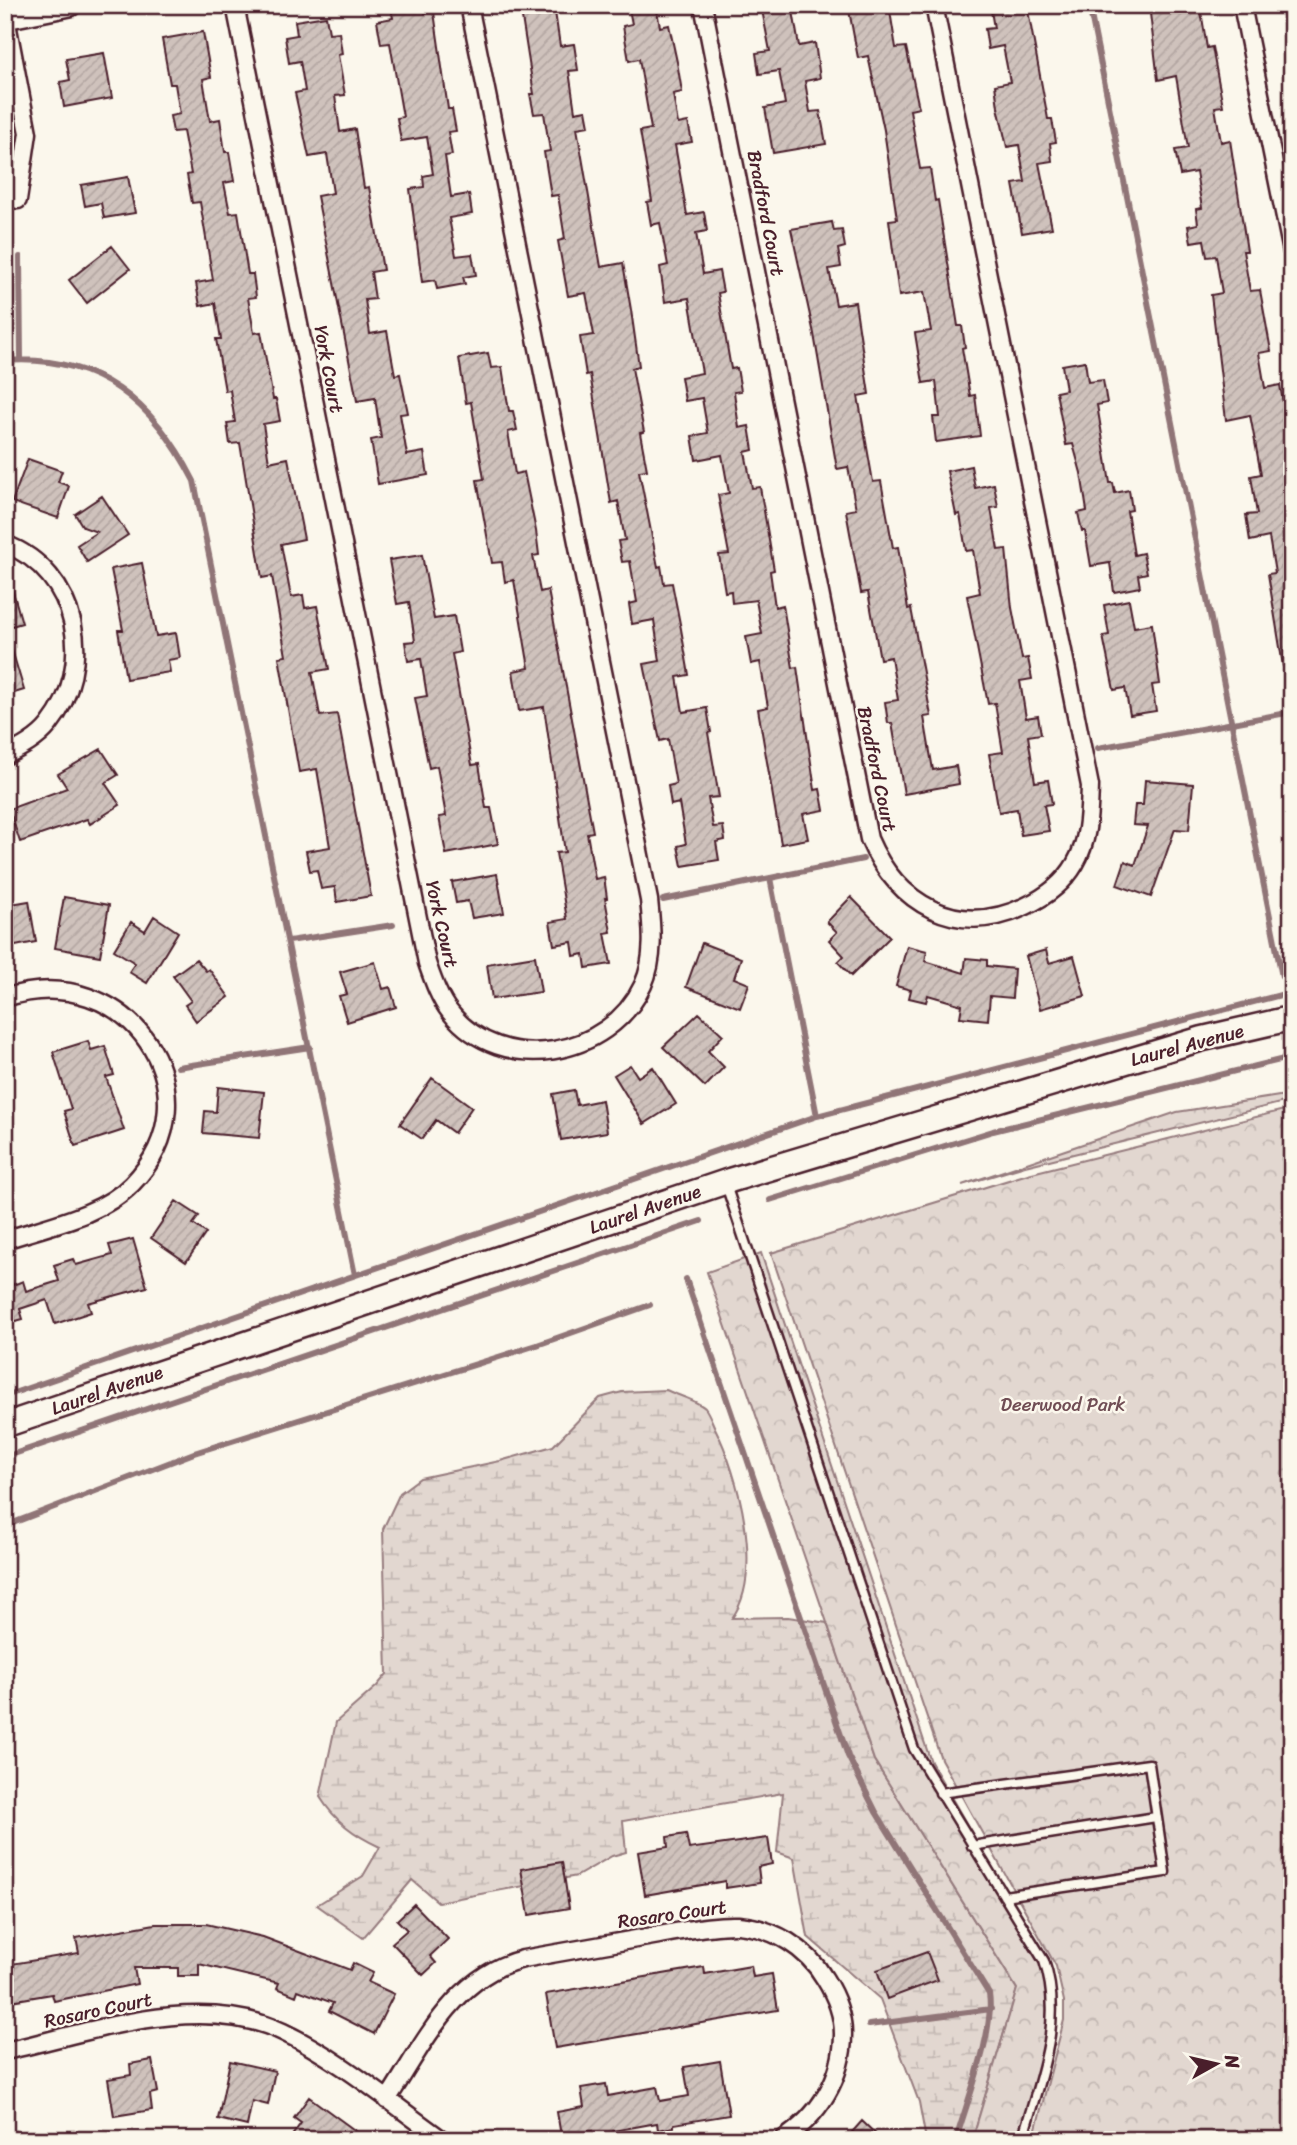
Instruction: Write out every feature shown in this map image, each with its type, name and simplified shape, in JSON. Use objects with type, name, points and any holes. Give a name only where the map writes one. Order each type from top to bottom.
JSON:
[{"type":"main road","name":"Laurel Avenue","points":[[5,1425],[725,1182],[1201,1039],[1292,1018]]},
{"type":"street","points":[[18,200],[28,133],[6,18],[70,5]]},
{"type":"street","name":"York Court","points":[[235,5],[427,963],[450,1012],[468,1028],[504,1047],[547,1051],[586,1042],[619,1021],[644,983],[652,929],[649,900],[469,5]]},
{"type":"street","name":"Bradford Court","points":[[703,5],[870,839],[881,865],[898,887],[920,904],[940,913],[981,918],[1010,912],[1037,901],[1056,887],[1074,866],[1085,841],[1090,786],[934,5]]},
{"type":"street","points":[[1242,5],[1292,252]]},
{"type":"street","points":[[5,544],[27,555],[56,582],[68,605],[76,632],[76,658],[72,684],[64,705],[48,727],[29,743],[5,756]]},
{"type":"street","points":[[5,998],[29,992],[67,990],[103,1001],[119,1010],[140,1030],[156,1057],[163,1076],[166,1106],[160,1141],[132,1185],[94,1209],[5,1240]]},
{"type":"street","name":"Rosaro Court","points":[[387,2100],[460,1993],[498,1966],[523,1959],[682,1931],[737,1925],[783,1938],[803,1952],[819,1968],[839,2011],[843,2032],[835,2079],[807,2121],[782,2140]]},
{"type":"street","name":"Rosaro Court","points":[[5,2051],[170,2016],[223,2015],[282,2031],[304,2043],[443,2140]]},
{"type":"lane","points":[[725,1182],[899,1711],[914,1749],[1044,1961],[1054,2000],[1051,2040],[1022,2140]]},
{"type":"lane","points":[[940,1793],[1149,1764],[1165,1872],[1004,1896]]},
{"type":"lane","points":[[972,1846],[1156,1817]]},
{"type":"green space","points":[[1292,1094],[1292,1100],[1025,1166],[962,1185],[1177,1112]]},
{"type":"green space","name":"Deerwood Park","points":[[1292,1108],[1292,2140],[1033,2140],[1064,2020],[1064,2001],[1056,1966],[941,1759],[771,1253],[1028,1174]]},
{"type":"green space","points":[[761,1253],[931,1762],[1036,1945],[1055,2002],[1023,2140],[972,2140],[1017,1989],[874,1760],[707,1272]]},
{"type":"green space","points":[[666,1390],[705,1408],[732,1470],[747,1550],[742,1599],[732,1618],[788,1617],[827,1623],[874,1760],[1017,1989],[972,2140],[926,2140],[919,2102],[880,1999],[808,1937],[794,1858],[777,1852],[783,1793],[623,1821],[626,1852],[612,1856],[577,1876],[438,1902],[412,1880],[363,1938],[317,1905],[363,1876],[380,1847],[346,1826],[320,1797],[336,1722],[387,1674],[383,1529],[400,1493],[420,1478],[500,1461],[553,1446],[600,1398],[622,1392]]},
{"type":"building","points":[[390,5],[423,5],[425,13],[434,12],[448,109],[452,109],[456,131],[448,132],[452,155],[445,156],[451,197],[469,194],[472,214],[449,218],[456,256],[472,254],[476,275],[463,277],[465,284],[437,289],[435,280],[422,282],[410,189],[424,187],[423,176],[433,174],[427,137],[401,141],[397,118],[403,117],[390,43],[381,44],[377,21],[393,18]]},
{"type":"building","points":[[520,5],[554,5],[560,46],[574,44],[578,70],[569,71],[575,112],[586,110],[589,126],[577,128],[601,267],[623,263],[631,310],[639,366],[632,368],[644,432],[640,433],[647,470],[639,471],[658,567],[661,566],[664,584],[672,583],[681,629],[689,675],[677,677],[683,712],[707,708],[711,732],[708,733],[719,797],[708,798],[713,827],[723,826],[725,840],[716,842],[719,860],[682,866],[678,846],[686,844],[679,803],[671,805],[668,786],[676,784],[668,739],[660,741],[644,664],[660,661],[654,620],[632,624],[629,604],[637,602],[630,561],[622,562],[618,541],[625,540],[618,501],[611,503],[590,374],[586,375],[580,337],[594,335],[586,293],[568,296],[558,241],[565,239],[558,195],[551,196],[544,152],[550,151],[544,113],[534,114],[530,94],[534,94]]},
{"type":"building","points":[[656,5],[660,27],[669,25],[677,62],[682,92],[673,94],[678,124],[688,122],[692,142],[675,145],[687,215],[704,212],[707,231],[696,233],[703,274],[719,271],[723,292],[718,293],[731,369],[737,368],[741,391],[734,392],[739,428],[749,426],[753,450],[745,452],[752,488],[760,487],[774,570],[770,571],[775,607],[783,605],[793,668],[797,667],[815,790],[820,789],[824,810],[803,814],[808,839],[781,844],[758,709],[768,707],[760,662],[751,664],[746,637],[762,634],[756,600],[732,603],[731,591],[725,592],[719,555],[729,554],[718,495],[729,493],[722,455],[696,460],[692,436],[708,433],[702,398],[685,401],[681,377],[702,373],[689,298],[665,302],[660,267],[668,265],[660,223],[651,225],[647,202],[652,201],[640,131],[651,129],[639,59],[629,61],[623,26],[632,24],[629,9]]},
{"type":"building","points":[[761,5],[792,5],[799,46],[815,43],[820,78],[805,81],[810,112],[820,111],[826,144],[773,153],[765,108],[785,104],[779,71],[759,74],[756,53],[770,51]]},
{"type":"building","points":[[848,5],[889,5],[896,48],[906,47],[919,108],[910,110],[920,169],[930,168],[935,201],[938,200],[958,326],[962,326],[965,347],[962,348],[970,396],[975,395],[980,436],[936,442],[933,417],[940,417],[936,381],[923,383],[915,333],[931,331],[924,292],[899,296],[889,220],[897,219],[884,130],[868,56],[858,58]]},
{"type":"building","points":[[990,5],[1027,5],[1048,119],[1052,119],[1056,142],[1050,143],[1052,161],[1039,163],[1052,228],[1022,233],[1013,184],[1025,182],[1019,145],[1007,147],[998,107],[995,85],[1010,82],[1003,46],[988,49],[985,29],[994,28]]},
{"type":"building","points":[[1149,5],[1200,5],[1207,48],[1212,47],[1223,106],[1215,107],[1221,142],[1230,140],[1247,251],[1243,251],[1250,291],[1260,290],[1271,351],[1259,353],[1265,388],[1280,385],[1292,452],[1292,665],[1283,666],[1268,574],[1275,573],[1269,537],[1250,541],[1246,515],[1257,514],[1251,476],[1261,474],[1250,415],[1226,420],[1211,295],[1222,293],[1216,256],[1207,257],[1204,240],[1191,242],[1188,226],[1198,224],[1196,209],[1202,208],[1196,172],[1180,175],[1175,150],[1188,148],[1176,76],[1158,80]]},
{"type":"building","points":[[326,16],[329,33],[339,32],[342,54],[338,55],[345,95],[335,96],[340,132],[355,129],[364,188],[369,187],[383,270],[371,272],[375,299],[365,300],[370,334],[387,331],[395,375],[400,374],[408,413],[400,414],[407,455],[424,452],[428,475],[378,484],[371,440],[381,438],[375,398],[357,401],[317,196],[333,193],[327,154],[309,157],[295,93],[305,91],[300,61],[289,63],[285,37],[297,35],[295,21]]},
{"type":"building","points":[[203,32],[211,77],[203,79],[210,121],[220,119],[225,152],[229,152],[234,181],[224,183],[230,213],[238,212],[248,274],[253,274],[256,297],[248,298],[254,333],[261,332],[273,399],[276,399],[280,421],[263,424],[269,462],[288,458],[304,539],[281,544],[291,597],[303,595],[305,608],[317,606],[329,669],[312,672],[320,716],[337,714],[371,896],[337,902],[335,887],[321,889],[317,870],[310,871],[306,851],[330,847],[317,769],[299,772],[279,657],[286,656],[272,576],[262,578],[240,443],[230,444],[227,423],[235,422],[230,390],[225,391],[216,339],[221,339],[215,303],[200,306],[196,283],[213,280],[200,202],[192,203],[187,175],[191,174],[183,131],[173,132],[170,116],[180,114],[175,84],[170,84],[162,39]]},
{"type":"building","points":[[104,53],[112,98],[64,107],[60,82],[70,80],[66,59]]},
{"type":"building","points":[[128,177],[135,213],[104,218],[101,203],[85,206],[81,185]]},
{"type":"building","points":[[832,222],[834,231],[842,230],[845,247],[838,249],[841,267],[829,269],[836,305],[855,302],[869,394],[858,396],[873,482],[881,481],[893,548],[898,547],[908,609],[911,608],[931,716],[924,717],[933,770],[956,766],[959,784],[904,794],[892,723],[888,723],[885,702],[898,700],[891,657],[880,659],[868,592],[861,593],[846,511],[856,509],[848,467],[837,469],[814,334],[791,229]]},
{"type":"building","points":[[112,246],[130,269],[87,303],[69,280]]},
{"type":"building","points":[[488,353],[491,368],[502,367],[509,411],[513,411],[517,430],[508,432],[515,474],[524,472],[536,531],[539,555],[533,556],[540,592],[548,590],[593,832],[587,833],[595,879],[604,877],[611,932],[605,933],[611,964],[586,968],[584,954],[574,956],[572,942],[554,945],[550,922],[567,919],[556,853],[565,852],[544,707],[519,711],[513,671],[529,668],[514,580],[505,582],[502,562],[492,563],[477,480],[484,479],[471,402],[466,403],[459,358]]},
{"type":"building","points":[[1085,361],[1088,382],[1103,380],[1107,403],[1097,405],[1110,483],[1113,483],[1115,493],[1129,490],[1132,510],[1127,511],[1134,555],[1143,553],[1147,573],[1138,575],[1140,587],[1114,592],[1110,563],[1091,566],[1085,531],[1082,531],[1078,513],[1087,511],[1081,473],[1073,444],[1066,445],[1056,392],[1066,390],[1062,365]]},
{"type":"building","points":[[28,459],[62,471],[58,482],[69,486],[58,518],[12,502]]},
{"type":"building","points":[[971,466],[975,488],[994,484],[998,507],[991,508],[998,550],[1006,549],[1012,608],[1022,659],[1028,658],[1032,679],[1020,681],[1026,718],[1038,716],[1041,734],[1028,736],[1035,782],[1048,780],[1052,804],[1044,805],[1049,831],[1021,835],[1017,809],[999,812],[989,754],[1003,752],[995,703],[988,704],[967,596],[980,593],[973,550],[966,551],[960,514],[956,515],[947,471]]},
{"type":"building","points":[[102,496],[128,535],[87,562],[77,545],[97,532],[83,527],[75,514]]},
{"type":"building","points":[[422,555],[434,619],[454,616],[460,652],[452,654],[472,765],[479,764],[486,808],[491,808],[498,844],[446,854],[439,817],[446,816],[437,766],[429,768],[415,698],[427,696],[421,659],[408,661],[405,642],[415,641],[409,602],[397,604],[389,560]]},
{"type":"building","points":[[142,563],[156,636],[176,633],[180,658],[168,660],[170,672],[126,679],[118,630],[123,630],[111,569]]},
{"type":"building","points":[[10,581],[22,623],[5,628],[5,582]]},
{"type":"building","points":[[1129,600],[1134,627],[1152,624],[1160,684],[1152,685],[1156,711],[1130,715],[1125,688],[1114,690],[1103,636],[1109,635],[1104,605]]},
{"type":"building","points":[[5,640],[9,640],[24,690],[5,696]]},
{"type":"building","points":[[101,749],[118,775],[105,783],[120,805],[90,824],[87,819],[20,842],[9,809],[67,788],[58,774]]},
{"type":"building","points":[[1145,780],[1193,784],[1189,830],[1175,829],[1151,897],[1117,885],[1125,861],[1135,865],[1148,826],[1133,825],[1135,805],[1143,805]]},
{"type":"building","points":[[497,874],[504,913],[472,918],[468,901],[456,903],[452,882]]},
{"type":"building","points":[[64,897],[109,905],[100,956],[55,948]]},
{"type":"building","points":[[851,897],[890,937],[851,976],[838,962],[844,956],[829,940],[837,932],[827,922]]},
{"type":"building","points":[[29,901],[36,942],[5,948],[5,905]]},
{"type":"building","points":[[154,916],[178,932],[147,983],[129,972],[135,963],[114,950],[131,922],[145,931]]},
{"type":"building","points":[[702,943],[741,958],[734,978],[749,984],[740,1008],[686,987]]},
{"type":"building","points":[[907,946],[927,951],[925,961],[964,973],[966,958],[987,960],[987,966],[1014,969],[1012,998],[990,996],[988,1020],[960,1017],[962,1005],[928,995],[926,1002],[909,998],[911,990],[896,986]]},
{"type":"building","points":[[1046,950],[1049,963],[1074,956],[1085,996],[1040,1009],[1026,956]]},
{"type":"building","points":[[535,956],[541,992],[492,999],[487,964]]},
{"type":"building","points":[[196,959],[206,971],[209,969],[229,997],[196,1021],[185,1005],[191,1001],[173,976]]},
{"type":"building","points":[[375,962],[383,989],[390,987],[396,1007],[347,1022],[339,996],[347,994],[340,972]]},
{"type":"building","points":[[699,1013],[723,1035],[708,1051],[724,1067],[705,1087],[663,1047]]},
{"type":"building","points":[[88,1041],[91,1050],[105,1046],[114,1075],[106,1077],[124,1130],[75,1146],[64,1111],[71,1109],[53,1052]]},
{"type":"building","points":[[630,1065],[638,1077],[653,1067],[676,1104],[644,1124],[614,1075]]},
{"type":"building","points":[[432,1078],[472,1107],[454,1133],[436,1120],[422,1139],[400,1124]]},
{"type":"building","points":[[218,1087],[264,1092],[259,1138],[203,1133],[205,1111],[216,1112]]},
{"type":"building","points":[[574,1090],[577,1105],[602,1100],[607,1132],[561,1140],[553,1094]]},
{"type":"building","points":[[176,1201],[199,1216],[193,1224],[206,1233],[186,1262],[151,1238]]},
{"type":"building","points":[[133,1239],[147,1287],[88,1303],[91,1312],[55,1324],[47,1300],[20,1309],[23,1319],[5,1324],[5,1274],[9,1274],[13,1285],[23,1281],[26,1291],[59,1281],[54,1265],[73,1259],[76,1265],[112,1255],[109,1245]]},
{"type":"building","points":[[686,1834],[689,1849],[768,1838],[772,1864],[758,1867],[760,1883],[725,1888],[725,1881],[645,1895],[638,1852],[668,1847],[667,1837]]},
{"type":"building","points":[[562,1862],[569,1908],[529,1915],[521,1869]]},
{"type":"building","points":[[414,1904],[448,1939],[430,1956],[436,1963],[423,1975],[392,1943],[407,1930],[397,1920]]},
{"type":"building","points":[[155,1924],[206,1924],[263,1937],[350,1970],[353,1963],[373,1973],[368,1982],[394,1994],[374,2034],[329,2011],[333,2003],[298,1990],[296,1996],[277,1988],[279,1983],[199,1964],[199,1976],[178,1976],[178,1968],[134,1968],[137,1984],[54,2001],[52,1994],[5,2002],[5,1965],[79,1953],[76,1938]]},
{"type":"building","points":[[927,1952],[938,1980],[887,1999],[877,1970]]},
{"type":"building","points":[[751,1966],[753,1977],[772,1974],[778,2010],[555,2048],[546,1994],[704,1967],[705,1974]]},
{"type":"building","points":[[152,2060],[158,2092],[150,2094],[152,2110],[114,2116],[108,2079],[131,2075],[130,2064]]},
{"type":"building","points":[[230,2061],[275,2071],[268,2105],[252,2101],[247,2126],[218,2119]]},
{"type":"building","points":[[720,2061],[729,2115],[674,2124],[674,2127],[658,2130],[657,2123],[613,2131],[614,2136],[593,2139],[592,2131],[561,2136],[557,2112],[584,2107],[581,2088],[606,2084],[608,2096],[657,2087],[660,2101],[689,2096],[684,2067]]},
{"type":"building","points":[[309,2097],[368,2140],[289,2140],[301,2123],[294,2118]]},
{"type":"building","points":[[862,2121],[882,2140],[845,2140]]},
{"type":"waterway","points":[[1089,5],[1282,977],[1292,980]]},
{"type":"waterway","points":[[20,257],[21,360]]},
{"type":"waterway","points":[[5,361],[38,361],[68,366],[95,375],[119,389],[141,406],[161,428],[194,481],[355,1275]]},
{"type":"waterway","points":[[1098,748],[1292,712]]},
{"type":"waterway","points":[[663,900],[863,859]]},
{"type":"waterway","points":[[770,878],[817,1116]]},
{"type":"waterway","points":[[289,941],[393,925]]},
{"type":"waterway","points":[[5,1396],[817,1116],[1292,992]]},
{"type":"waterway","points":[[178,1067],[310,1047]]},
{"type":"waterway","points":[[770,1200],[993,1131],[1292,1057]]},
{"type":"waterway","points":[[5,1457],[701,1221]]},
{"type":"waterway","points":[[686,1279],[848,1756],[876,1812],[989,1994],[990,2009],[984,2046],[956,2140]]},
{"type":"waterway","points":[[5,1526],[194,1453],[537,1345],[650,1305]]},
{"type":"waterway","points":[[869,2025],[991,2009]]}]
